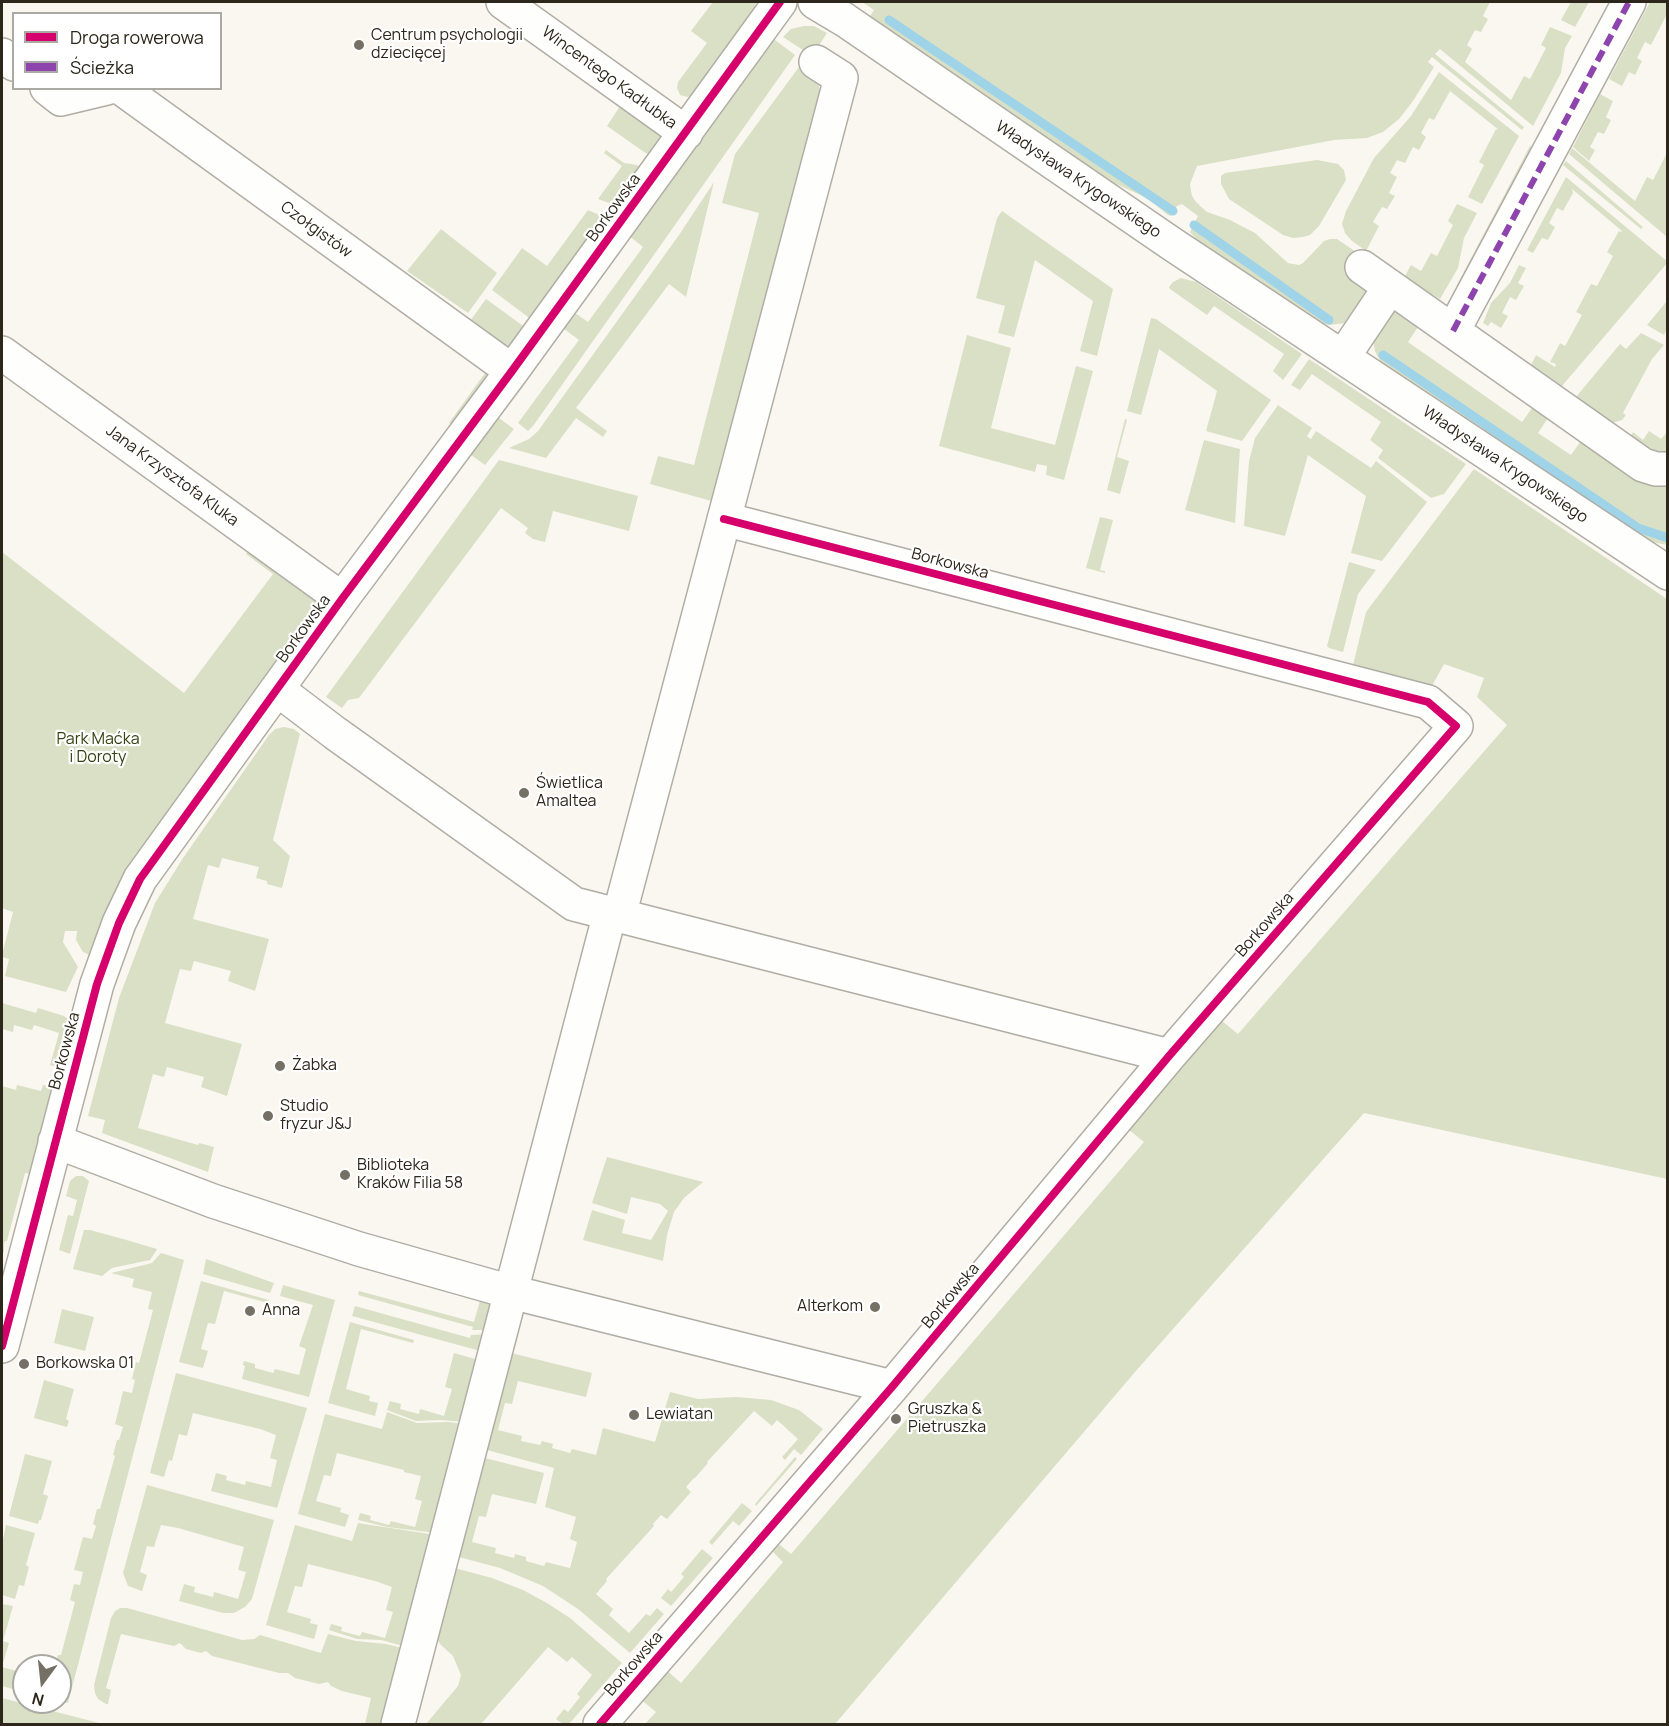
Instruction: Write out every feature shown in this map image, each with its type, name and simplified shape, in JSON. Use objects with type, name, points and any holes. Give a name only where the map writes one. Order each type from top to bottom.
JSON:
[{"type":"street","name":"Wincentego Kadłubka","points":[[503,2],[686,133]]},
{"type":"street","name":"Borkowska","points":[[2,1346],[10,1280],[55,1141],[97,984],[119,923],[140,879],[342,599],[780,2]]},
{"type":"street","name":"Władysława Krygowskiego","points":[[815,2],[845,20],[1172,244],[1668,573]]},
{"type":"street","points":[[1453,331],[1629,2]]},
{"type":"street","points":[[398,1725],[511,1292],[724,519],[841,78],[816,62]]},
{"type":"street","points":[[50,90],[61,99],[99,90]]},
{"type":"street","name":"Czołgistów","points":[[124,90],[512,370]]},
{"type":"street","points":[[1362,267],[1643,465],[1656,470],[1668,469]]},
{"type":"street","points":[[1343,357],[1390,287]]},
{"type":"street","name":"Jana Krzysztofa Kluka","points":[[2,353],[342,599]]},
{"type":"street","name":"Borkowska","points":[[600,1725],[892,1387],[1169,1056],[1456,726],[1428,702],[724,519]]},
{"type":"street","points":[[277,689],[574,904],[1169,1056]]},
{"type":"street","points":[[55,1141],[213,1201],[359,1249],[511,1292],[892,1387]]},
{"type":"green space","points":[[713,2],[756,2],[754,12],[693,95],[687,97],[680,95],[677,88],[678,82],[707,43],[691,31]]},
{"type":"green space","points":[[862,2],[1490,2],[1483,16],[1488,19],[1481,32],[1475,30],[1467,45],[1472,49],[1465,62],[1511,100],[1524,76],[1530,79],[1546,48],[1541,45],[1550,27],[1572,36],[1565,48],[1561,73],[1533,126],[1440,49],[1435,54],[1524,127],[1522,130],[1432,57],[1428,62],[1434,67],[1413,101],[1399,119],[1383,132],[1367,138],[1334,140],[1197,166],[1190,184],[1192,196],[1196,202],[1207,212],[1230,220],[1255,233],[1288,263],[1299,265],[1303,263],[1324,241],[1330,239],[1337,239],[1359,254],[1346,272],[1363,284],[1367,294],[1346,323],[1330,325],[1320,323],[1199,242],[1190,232],[1198,216],[1182,204],[1177,206],[1171,216],[1147,198],[1114,183],[869,18],[874,10]]},
{"type":"green space","points":[[1571,2],[1589,2],[1575,27],[1561,20]]},
{"type":"green space","points":[[1650,2],[1667,2],[1667,14],[1651,45],[1645,42],[1637,58],[1642,61],[1635,75],[1629,72],[1622,86],[1609,79]]},
{"type":"green space","points":[[814,26],[827,33],[812,56],[783,37],[791,29]]},
{"type":"green space","points":[[775,40],[795,55],[528,431],[518,423],[579,340],[560,326],[572,311],[588,322],[643,247],[628,235],[767,44]]},
{"type":"green space","points":[[799,67],[813,76],[821,92],[715,502],[650,484],[658,456],[694,465],[759,213],[722,203],[735,154]]},
{"type":"green space","points":[[1439,72],[1519,136],[1482,204],[1468,197],[1484,165],[1479,162],[1496,129],[1499,130],[1450,91],[1434,120],[1429,118],[1421,133],[1426,137],[1419,150],[1413,147],[1405,163],[1397,160],[1390,173],[1397,177],[1389,193],[1395,196],[1387,209],[1382,207],[1373,222],[1379,226],[1366,251],[1345,233],[1342,224],[1346,211],[1374,158],[1411,116]]},
{"type":"green space","points":[[1600,94],[1613,101],[1606,117],[1611,120],[1604,134],[1598,132],[1590,147],[1595,150],[1589,161],[1573,147]]},
{"type":"green space","points":[[626,97],[663,131],[654,151],[647,154],[607,126]]},
{"type":"green space","points":[[1530,146],[1537,151],[1464,289],[1457,285]]},
{"type":"green space","points":[[1572,148],[1635,201],[1647,177],[1653,180],[1667,153],[1667,237],[1569,154]]},
{"type":"green space","points":[[606,150],[624,163],[642,168],[615,205],[598,199],[622,166],[604,153]]},
{"type":"green space","points":[[1317,160],[1338,164],[1344,170],[1346,180],[1319,226],[1310,235],[1303,237],[1293,238],[1283,235],[1229,199],[1221,184],[1221,176],[1225,173]]},
{"type":"green space","points":[[1566,161],[1643,227],[1641,229],[1563,165]]},
{"type":"green space","points":[[1566,177],[1668,262],[1562,386],[1531,365],[1536,355],[1555,367],[1556,364],[1550,362],[1560,343],[1565,346],[1582,315],[1576,312],[1591,284],[1597,286],[1613,256],[1607,252],[1619,231],[1622,231],[1572,189],[1573,193],[1563,211],[1557,208],[1549,223],[1555,227],[1548,240],[1542,238],[1533,253],[1527,250]]},
{"type":"green space","points":[[714,182],[686,297],[669,284],[576,408],[607,431],[603,437],[576,418],[546,458],[509,448],[529,439],[538,431],[679,235]]},
{"type":"green space","points":[[1457,204],[1477,213],[1464,238],[1458,268],[1440,299],[1404,278],[1411,265],[1421,271],[1431,253],[1437,256],[1453,225],[1448,221]]},
{"type":"green space","points":[[588,210],[606,218],[532,320],[492,290],[522,248],[547,266]]},
{"type":"green space","points":[[1002,211],[1113,289],[1097,356],[1080,351],[1093,301],[1035,260],[1014,337],[998,333],[1005,306],[976,298],[997,218]]},
{"type":"green space","points":[[441,229],[497,273],[468,313],[407,271]]},
{"type":"green space","points":[[1519,265],[1526,268],[1518,283],[1524,286],[1516,300],[1510,297],[1502,313],[1508,316],[1501,328],[1491,322],[1488,326],[1483,323],[1491,303],[1510,283]]},
{"type":"green space","points":[[1181,278],[1196,282],[1302,354],[1283,380],[1273,371],[1284,354],[1214,306],[1207,315],[1170,289],[1173,282]]},
{"type":"green space","points":[[486,299],[526,328],[514,345],[502,346],[470,321]]},
{"type":"green space","points":[[1667,301],[1667,329],[1664,335],[1647,325]]},
{"type":"green space","points":[[1399,310],[1420,324],[1408,342],[1522,422],[1535,404],[1550,415],[1538,433],[1571,455],[1583,438],[1667,482],[1667,545],[1652,542],[1634,533],[1381,363],[1373,341],[1393,311]]},
{"type":"green space","points":[[1151,318],[1156,319],[1271,400],[1242,441],[1206,431],[1217,391],[1159,349],[1141,415],[1127,411]]},
{"type":"green space","points":[[1641,333],[1664,345],[1652,359],[1623,413],[1626,415],[1622,420],[1612,423],[1576,397],[1620,344],[1626,349]]},
{"type":"green space","points":[[967,335],[1011,348],[991,428],[1055,445],[1076,366],[1093,371],[1064,480],[1046,475],[1047,466],[1037,464],[1035,472],[939,446]]},
{"type":"green space","points":[[1309,359],[1466,464],[1444,494],[1431,498],[1378,458],[1383,450],[1370,440],[1381,422],[1312,374],[1300,390],[1291,385]]},
{"type":"green space","points":[[490,366],[491,373],[454,426],[449,423]]},
{"type":"green space","points":[[1278,405],[1312,428],[1307,436],[1309,438],[1311,439],[1316,431],[1371,468],[1376,461],[1427,502],[1382,561],[1351,553],[1366,496],[1308,455],[1285,536],[1244,526],[1249,461],[1255,438]]},
{"type":"green space","points":[[495,415],[514,429],[485,465],[467,452]]},
{"type":"green space","points":[[1125,419],[1127,420],[1117,457],[1129,461],[1120,494],[1107,490]]},
{"type":"green space","points":[[1649,431],[1661,439],[1667,432],[1667,451],[1661,453],[1650,450],[1631,436],[1633,432],[1643,440]]},
{"type":"green space","points":[[1204,440],[1240,449],[1235,523],[1185,510]]},
{"type":"green space","points":[[499,460],[638,496],[629,531],[553,511],[545,542],[533,539],[525,533],[528,528],[501,508],[359,698],[348,700],[342,708],[326,697]]},
{"type":"green space","points":[[1474,469],[1667,599],[1667,1179],[1364,1113],[1135,1372],[835,1724],[645,1724],[656,1712],[639,1698],[664,1668],[681,1683],[783,1562],[769,1548],[775,1541],[791,1554],[1144,1142],[1128,1129],[1222,1021],[1238,1034],[1507,725],[1477,697],[1484,678],[1444,664],[1432,686],[1353,665],[1366,612]]},
{"type":"green space","points":[[1100,517],[1113,520],[1100,570],[1105,573],[1086,568]]},
{"type":"green space","name":"Park Maćka i Doroty","points":[[248,551],[306,583],[322,607],[92,956],[83,952],[76,940],[77,931],[65,931],[63,942],[78,967],[66,992],[5,976],[9,959],[2,955],[13,912],[2,908],[2,552],[184,693],[273,574],[246,554]]},
{"type":"green space","points":[[1349,562],[1376,570],[1358,594],[1343,652],[1327,646]]},
{"type":"green space","points":[[284,727],[294,729],[300,734],[273,840],[290,856],[282,888],[256,878],[259,867],[222,858],[219,868],[208,865],[193,919],[269,939],[255,991],[228,981],[231,971],[194,961],[191,971],[180,969],[165,1023],[242,1044],[227,1096],[201,1087],[204,1077],[167,1067],[164,1077],[153,1074],[138,1128],[198,1145],[199,1143],[214,1147],[208,1172],[102,1133],[105,1120],[88,1116],[119,998],[155,903],[183,858],[269,735],[275,729]]},
{"type":"green space","points":[[2,1003],[36,1013],[38,1008],[64,1016],[71,1021],[58,1067],[50,1065],[59,1033],[34,1025],[32,1030],[14,1025],[13,1032],[2,1029]]},
{"type":"green space","points":[[17,1085],[41,1091],[43,1085],[53,1087],[30,1174],[25,1173],[2,1254],[2,1086],[16,1090]]},
{"type":"green space","points":[[607,1157],[703,1182],[684,1198],[674,1212],[663,1261],[583,1240],[592,1210],[625,1220],[622,1233],[651,1240],[668,1211],[660,1204],[631,1197],[627,1214],[592,1203]]},
{"type":"green space","points":[[76,1176],[83,1176],[89,1181],[70,1254],[59,1250],[68,1215],[73,1216],[77,1200],[66,1196],[70,1181]]},
{"type":"green space","points":[[84,1230],[157,1249],[150,1260],[112,1268],[102,1276],[73,1269]]},
{"type":"green space","points":[[161,1253],[184,1260],[72,1688],[72,1654],[61,1654],[75,1602],[70,1600],[74,1584],[80,1585],[83,1572],[74,1570],[83,1537],[92,1539],[96,1526],[93,1524],[97,1509],[100,1509],[115,1456],[113,1455],[117,1440],[119,1440],[123,1427],[115,1424],[123,1391],[132,1393],[136,1362],[139,1363],[153,1310],[148,1309],[152,1292],[132,1287],[134,1279],[111,1273],[152,1263]]},
{"type":"green space","points":[[206,1259],[274,1283],[270,1293],[203,1274]]},
{"type":"green space","points":[[201,1281],[269,1300],[268,1303],[224,1291],[215,1324],[208,1323],[201,1349],[208,1351],[203,1368],[179,1362]]},
{"type":"green space","points":[[283,1285],[335,1300],[309,1397],[242,1379],[244,1361],[255,1364],[255,1368],[273,1373],[275,1369],[299,1375],[306,1349],[299,1346],[313,1305],[280,1296]]},
{"type":"green space","points":[[359,1291],[474,1322],[481,1297],[497,1301],[485,1330],[472,1330],[473,1327],[358,1295]]},
{"type":"green space","points":[[355,1306],[470,1338],[471,1335],[489,1334],[484,1352],[352,1316]]},
{"type":"green space","points":[[62,1309],[94,1317],[85,1351],[54,1343]]},
{"type":"green space","points":[[350,1322],[414,1340],[413,1343],[361,1329],[346,1389],[370,1396],[369,1401],[378,1403],[375,1416],[328,1403]]},
{"type":"green space","points":[[507,1352],[592,1373],[586,1397],[518,1381],[512,1404],[505,1403],[498,1430],[522,1436],[521,1441],[540,1445],[542,1441],[553,1444],[552,1448],[570,1453],[572,1449],[596,1455],[603,1428],[655,1442],[670,1392],[698,1399],[736,1397],[771,1400],[799,1410],[823,1429],[801,1455],[794,1449],[785,1460],[782,1457],[798,1439],[777,1420],[772,1426],[754,1411],[686,1487],[691,1492],[667,1519],[661,1515],[653,1524],[654,1526],[606,1579],[607,1581],[596,1594],[613,1609],[609,1615],[629,1633],[646,1614],[650,1616],[657,1608],[664,1614],[630,1653],[578,1609],[543,1586],[500,1568],[455,1556],[481,1457],[544,1473],[536,1504],[492,1494],[486,1517],[479,1516],[472,1542],[496,1548],[495,1553],[514,1558],[515,1554],[526,1557],[526,1561],[544,1566],[546,1562],[570,1568],[577,1542],[570,1539],[576,1517],[545,1507],[554,1468],[483,1449]]},
{"type":"green space","points":[[454,1353],[482,1361],[465,1422],[416,1421],[387,1410],[390,1401],[401,1404],[400,1409],[419,1414],[420,1409],[444,1416],[452,1389],[445,1387]]},
{"type":"green space","points":[[176,1373],[307,1408],[277,1508],[211,1491],[216,1473],[227,1476],[226,1480],[245,1485],[246,1481],[271,1487],[277,1460],[270,1458],[276,1435],[260,1429],[193,1413],[187,1436],[179,1434],[172,1461],[169,1460],[164,1477],[150,1473]]},
{"type":"green space","points":[[44,1380],[74,1389],[66,1419],[69,1421],[67,1427],[34,1418]]},
{"type":"green space","points":[[387,1412],[417,1423],[465,1424],[436,1533],[387,1527],[358,1520],[360,1513],[371,1516],[370,1520],[389,1525],[391,1521],[415,1527],[422,1501],[415,1499],[421,1476],[337,1453],[331,1476],[324,1475],[316,1501],[341,1508],[340,1512],[349,1515],[345,1527],[298,1514],[325,1414],[382,1429]]},
{"type":"green space","points":[[25,1454],[52,1461],[43,1494],[48,1496],[38,1524],[9,1516]]},
{"type":"green space","points":[[795,1457],[797,1459],[756,1506],[755,1504]]},
{"type":"green space","points":[[147,1485],[274,1520],[252,1599],[245,1607],[234,1613],[223,1613],[179,1601],[184,1584],[195,1587],[194,1592],[213,1597],[214,1592],[238,1599],[246,1572],[238,1570],[244,1547],[178,1528],[161,1525],[154,1547],[147,1546],[140,1572],[147,1575],[142,1591],[128,1586],[123,1573]]},
{"type":"green space","points":[[742,1503],[752,1511],[739,1526],[733,1521],[712,1545],[709,1542]]},
{"type":"green space","points":[[358,1523],[436,1535],[407,1647],[381,1640],[357,1639],[329,1630],[331,1624],[342,1627],[341,1631],[360,1636],[362,1632],[385,1638],[393,1612],[386,1610],[392,1587],[308,1564],[302,1587],[295,1586],[287,1612],[311,1619],[310,1623],[318,1625],[314,1639],[266,1625],[295,1525],[352,1541]]},
{"type":"green space","points":[[6,1525],[35,1533],[26,1565],[29,1567],[24,1586],[19,1585],[15,1599],[2,1595],[2,1544]]},
{"type":"green space","points":[[702,1549],[713,1558],[671,1606],[661,1598],[668,1589],[671,1592],[684,1577],[681,1574]]},
{"type":"green space","points":[[451,1567],[492,1578],[523,1590],[547,1603],[570,1618],[622,1663],[569,1724],[563,1724],[556,1719],[564,1709],[568,1712],[580,1697],[577,1694],[592,1675],[572,1657],[567,1662],[548,1647],[481,1724],[426,1724],[458,1686],[461,1675],[453,1656],[440,1644],[436,1636]]},
{"type":"green space","points":[[2,1604],[13,1606],[3,1641],[9,1643],[2,1667]]},
{"type":"green space","points":[[120,1608],[242,1640],[254,1639],[260,1635],[321,1653],[328,1634],[406,1649],[387,1724],[365,1724],[371,1698],[342,1691],[328,1682],[319,1684],[295,1678],[288,1673],[279,1673],[212,1656],[206,1651],[201,1653],[186,1649],[180,1643],[174,1646],[121,1634],[106,1688],[111,1690],[108,1704],[106,1704],[98,1699],[94,1685],[111,1618]]},
{"type":"green space","points":[[2,1667],[12,1670],[12,1689],[2,1686]]},
{"type":"green space","points":[[2,1698],[12,1701],[12,1714],[64,1714],[103,1724],[2,1724]]},
{"type":"waterway","points":[[889,20],[1173,211]]},
{"type":"waterway","points":[[1194,225],[1329,320]]},
{"type":"waterway","points":[[1383,355],[1638,528],[1668,538]]},
{"type":"marked path","points":[[1453,331],[1629,2]]},
{"type":"cycle path","points":[[2,1346],[97,984],[119,923],[140,879],[342,599],[512,371],[780,2]]},
{"type":"cycle path","points":[[600,1724],[892,1387],[1169,1056],[1456,726],[1428,702],[724,519]]},
{"type":"place","name":"Centrum psychologii dziecięcej","points":[[359,45]]},
{"type":"place","name":"Świetlica Amaltea","points":[[524,793]]},
{"type":"place","name":"Żabka","points":[[280,1066]]},
{"type":"place","name":"Studio fryzur J&J","points":[[268,1116]]},
{"type":"place","name":"Biblioteka Kraków Filia 58","points":[[345,1175]]},
{"type":"place","name":"Alterkom","points":[[875,1307]]},
{"type":"place","name":"Anna","points":[[250,1311]]},
{"type":"place","name":"Borkowska 01","points":[[24,1364]]},
{"type":"place","name":"Lewiatan","points":[[634,1415]]},
{"type":"place","name":"Gruszka & Pietruszka","points":[[896,1419]]}]
